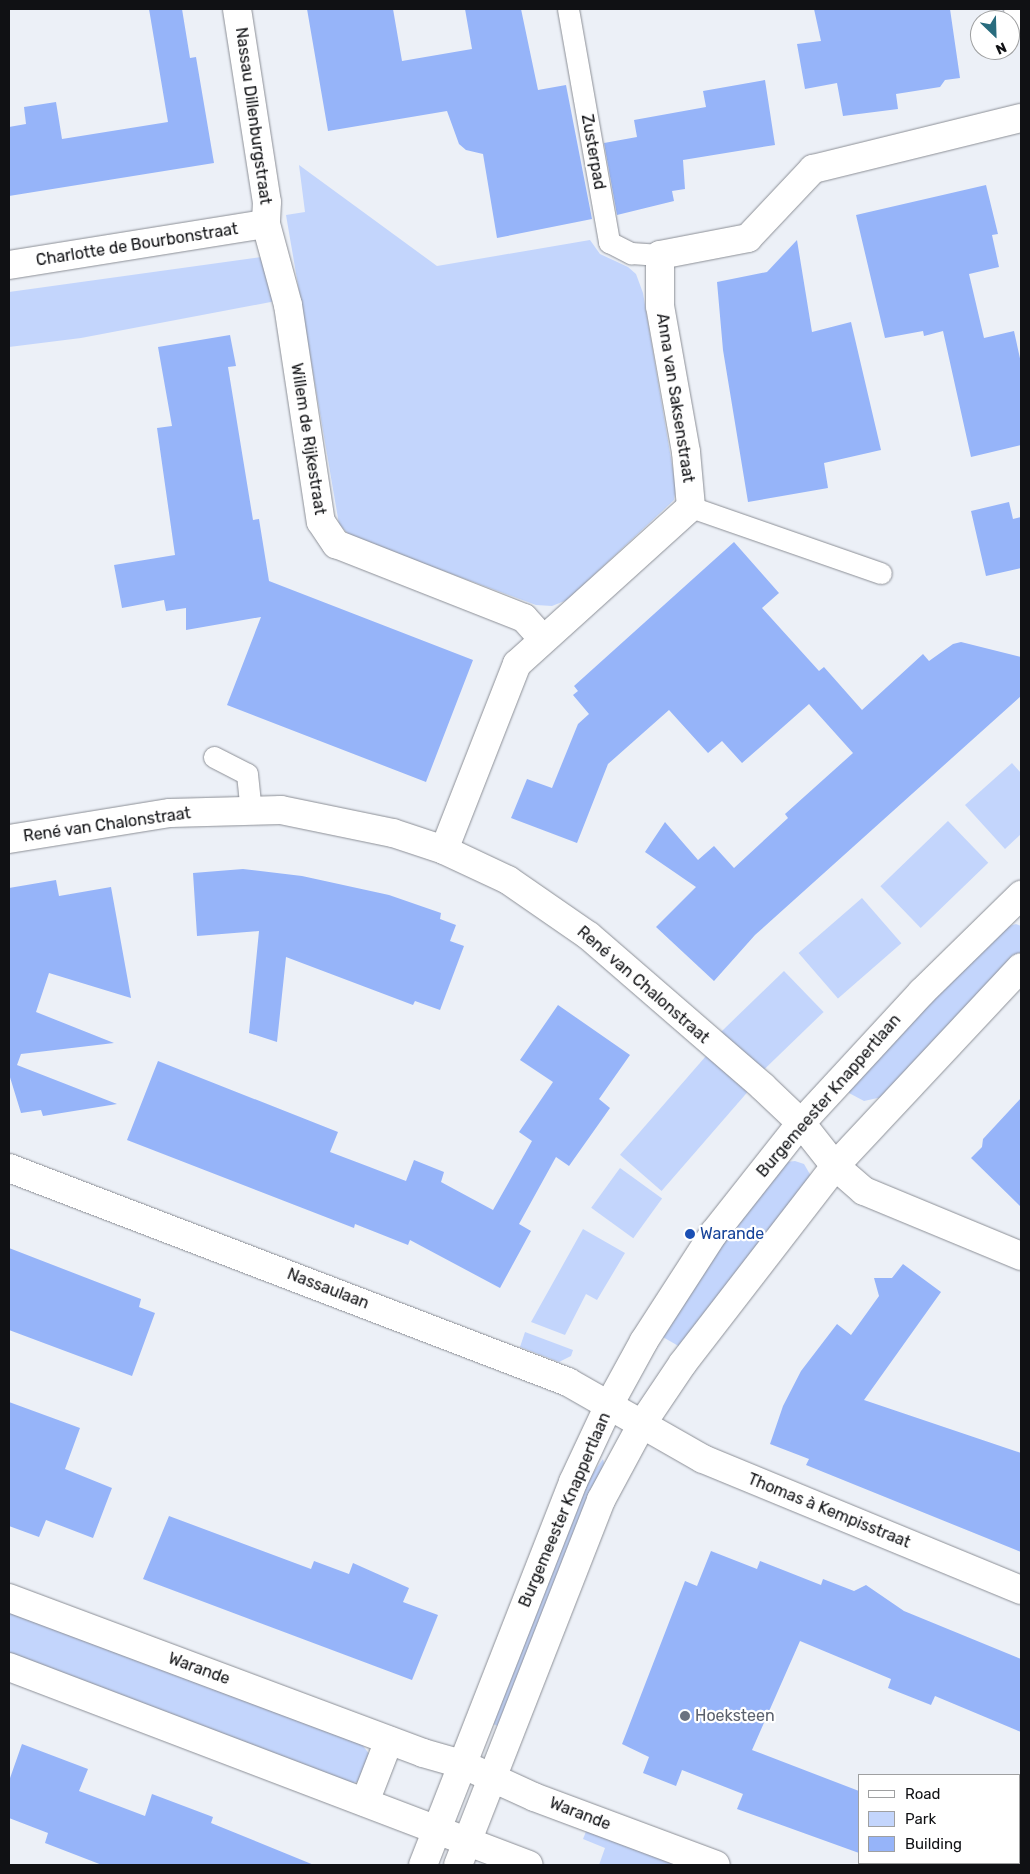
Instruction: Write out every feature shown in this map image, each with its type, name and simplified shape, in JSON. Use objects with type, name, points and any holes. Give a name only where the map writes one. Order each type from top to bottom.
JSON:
[{"type":"street","name":"Nassau Dillenburgstraat","points":[[237,9],[267,202],[266,224]]},
{"type":"street","points":[[1018,9],[1021,21]]},
{"type":"street","points":[[660,255],[748,238],[813,169],[1021,118]]},
{"type":"street","name":"Charlotte de Bourbonstraat","points":[[9,266],[266,224]]},
{"type":"street","name":"Willem de Rijkestraat","points":[[266,224],[288,305],[321,522],[336,544],[524,618],[542,638]]},
{"type":"street","name":"Anna van Saksenstraat","points":[[444,850],[517,664],[542,638],[691,507],[686,452],[660,306],[660,255]]},
{"type":"street","name":"René van Chalonstraat","points":[[9,839],[170,813],[291,812],[393,833],[444,850],[508,880],[589,936],[801,1123],[835,1166],[864,1191],[1021,1256]]},
{"type":"street","name":"Burgemeester Knappertlaan","points":[[423,1865],[573,1482],[609,1405],[644,1341],[714,1233],[801,1123],[922,992],[1021,895]]},
{"type":"street","name":"Burgemeester Knappertlaan","points":[[462,1853],[491,1775],[601,1500],[642,1424],[683,1363],[835,1166],[1021,967]]},
{"type":"street","name":"Nassaulaan","points":[[9,1168],[504,1356],[568,1382],[642,1424]]},
{"type":"street","name":"Thomas à Kempisstraat","points":[[642,1424],[703,1460],[1021,1590]]},
{"type":"street","name":"Warande","points":[[9,1598],[389,1740],[462,1764],[491,1775],[534,1797],[716,1865]]},
{"type":"street","points":[[9,1667],[437,1830],[462,1853],[530,1865]]},
{"type":"street","points":[[365,1802],[389,1740]]},
{"type":"lane","name":"Zusterpad","points":[[568,9],[609,242],[631,253],[660,255]]},
{"type":"lane","points":[[691,507],[881,573]]},
{"type":"lane","points":[[214,757],[247,774],[251,811]]},
{"type":"green space","points":[[299,165],[437,266],[590,240],[600,254],[628,267],[636,274],[643,293],[676,488],[674,500],[567,600],[552,606],[536,605],[351,537],[339,524],[286,215],[305,212]]},
{"type":"green space","points":[[269,256],[276,301],[81,338],[9,347],[9,292]]},
{"type":"green space","points":[[1012,763],[1021,773],[1021,834],[1005,849],[965,805]]},
{"type":"green space","points":[[948,821],[988,863],[921,928],[880,886]]},
{"type":"green space","points":[[862,898],[901,943],[838,998],[799,953]]},
{"type":"green space","points":[[1016,924],[1021,926],[1021,952],[882,1097],[864,1101],[849,1093],[848,1086],[1006,927]]},
{"type":"green space","points":[[784,971],[824,1012],[760,1073],[721,1032]]},
{"type":"green space","points":[[706,1056],[748,1092],[662,1191],[620,1155]]},
{"type":"green space","points":[[795,1161],[804,1164],[811,1176],[682,1348],[661,1336],[703,1267],[787,1162]]},
{"type":"green space","points":[[620,1168],[662,1199],[633,1238],[591,1208]]},
{"type":"green space","points":[[583,1229],[625,1253],[597,1300],[586,1294],[565,1335],[531,1322]]},
{"type":"green space","points":[[525,1332],[573,1350],[571,1356],[559,1362],[520,1347]]},
{"type":"green space","points":[[603,1459],[604,1463],[500,1727],[491,1723],[586,1483]]},
{"type":"green space","points":[[9,1609],[360,1742],[370,1755],[359,1781],[351,1784],[9,1656]]},
{"type":"green space","points":[[587,1829],[684,1865],[599,1865],[605,1848],[583,1839]]},
{"type":"building","points":[[149,9],[182,9],[190,58],[196,57],[214,163],[9,196],[9,127],[26,124],[24,107],[56,102],[62,139],[168,122]]},
{"type":"building","points":[[307,9],[393,9],[402,61],[472,49],[465,9],[521,9],[538,90],[566,85],[592,219],[497,238],[483,154],[466,150],[459,144],[447,111],[328,131]]},
{"type":"building","points":[[814,9],[950,9],[960,78],[945,80],[940,87],[896,94],[898,109],[843,116],[837,83],[805,89],[797,44],[821,41]]},
{"type":"building","points":[[765,80],[775,145],[683,160],[685,189],[672,191],[674,201],[617,215],[604,143],[637,137],[634,120],[706,107],[703,91]]},
{"type":"building","points":[[986,185],[998,234],[992,235],[999,267],[969,274],[984,338],[1014,331],[1021,363],[1021,445],[971,457],[943,331],[924,336],[923,331],[885,338],[856,215]]},
{"type":"building","points":[[797,240],[812,332],[851,322],[881,450],[824,463],[828,488],[748,502],[723,350],[717,282],[767,272]]},
{"type":"building","points":[[230,335],[236,366],[228,367],[253,520],[259,519],[269,581],[473,660],[426,782],[227,705],[261,617],[186,630],[186,608],[166,611],[164,600],[122,608],[114,565],[175,555],[157,428],[172,426],[158,347]]},
{"type":"building","points":[[1009,502],[1013,519],[1021,517],[1021,568],[986,576],[971,511]]},
{"type":"building","points":[[734,542],[779,593],[762,608],[819,671],[824,667],[862,710],[923,654],[929,661],[953,644],[961,642],[1021,657],[1021,696],[755,935],[714,981],[656,927],[696,887],[645,852],[665,822],[698,860],[714,846],[734,868],[788,818],[785,814],[853,753],[809,704],[742,763],[722,741],[708,753],[669,710],[608,764],[577,843],[511,818],[527,779],[552,788],[578,724],[589,714],[573,695],[578,691],[574,686]]},
{"type":"building","points":[[243,869],[302,876],[389,895],[441,913],[440,919],[456,925],[450,941],[464,946],[440,1010],[415,1001],[413,1005],[286,957],[277,1042],[249,1033],[259,931],[197,936],[193,873]]},
{"type":"building","points":[[56,880],[59,896],[111,887],[131,998],[49,973],[36,1012],[114,1043],[21,1054],[17,1065],[117,1104],[43,1116],[41,1110],[21,1113],[9,1074],[9,888]]},
{"type":"building","points":[[558,1005],[630,1055],[599,1099],[610,1108],[569,1166],[556,1157],[519,1224],[531,1231],[500,1288],[410,1240],[408,1245],[355,1224],[354,1228],[127,1140],[158,1061],[338,1132],[330,1152],[406,1181],[414,1160],[444,1172],[441,1182],[493,1210],[532,1141],[519,1132],[553,1082],[520,1060]]},
{"type":"building","points":[[1021,1098],[1021,1207],[971,1158],[982,1147],[983,1139]]},
{"type":"building","points":[[9,1248],[141,1299],[139,1307],[155,1313],[132,1376],[9,1330]]},
{"type":"building","points":[[903,1264],[941,1292],[864,1400],[1021,1453],[1021,1552],[806,1465],[809,1459],[770,1444],[783,1406],[801,1371],[837,1324],[851,1335],[879,1296],[874,1278],[892,1278]]},
{"type":"building","points":[[9,1402],[80,1428],[65,1469],[112,1488],[93,1538],[46,1520],[39,1537],[9,1526]]},
{"type":"building","points":[[169,1516],[311,1569],[314,1561],[349,1574],[353,1563],[409,1588],[403,1602],[438,1615],[412,1680],[143,1579]]},
{"type":"building","points":[[711,1551],[757,1569],[760,1561],[821,1585],[823,1579],[854,1591],[866,1585],[904,1611],[1021,1659],[1021,1732],[935,1696],[931,1705],[888,1688],[891,1679],[800,1641],[752,1750],[858,1791],[858,1853],[737,1809],[743,1794],[682,1770],[676,1786],[643,1773],[649,1757],[622,1744],[685,1581],[697,1586]]},
{"type":"building","points":[[22,1744],[88,1769],[79,1791],[145,1816],[152,1794],[213,1817],[211,1823],[314,1865],[102,1865],[45,1843],[48,1833],[9,1818],[9,1781]]},
{"type":"place","name":"Warande","points":[[690,1234]]},
{"type":"place","name":"Hoeksteen","points":[[685,1716]]}]
